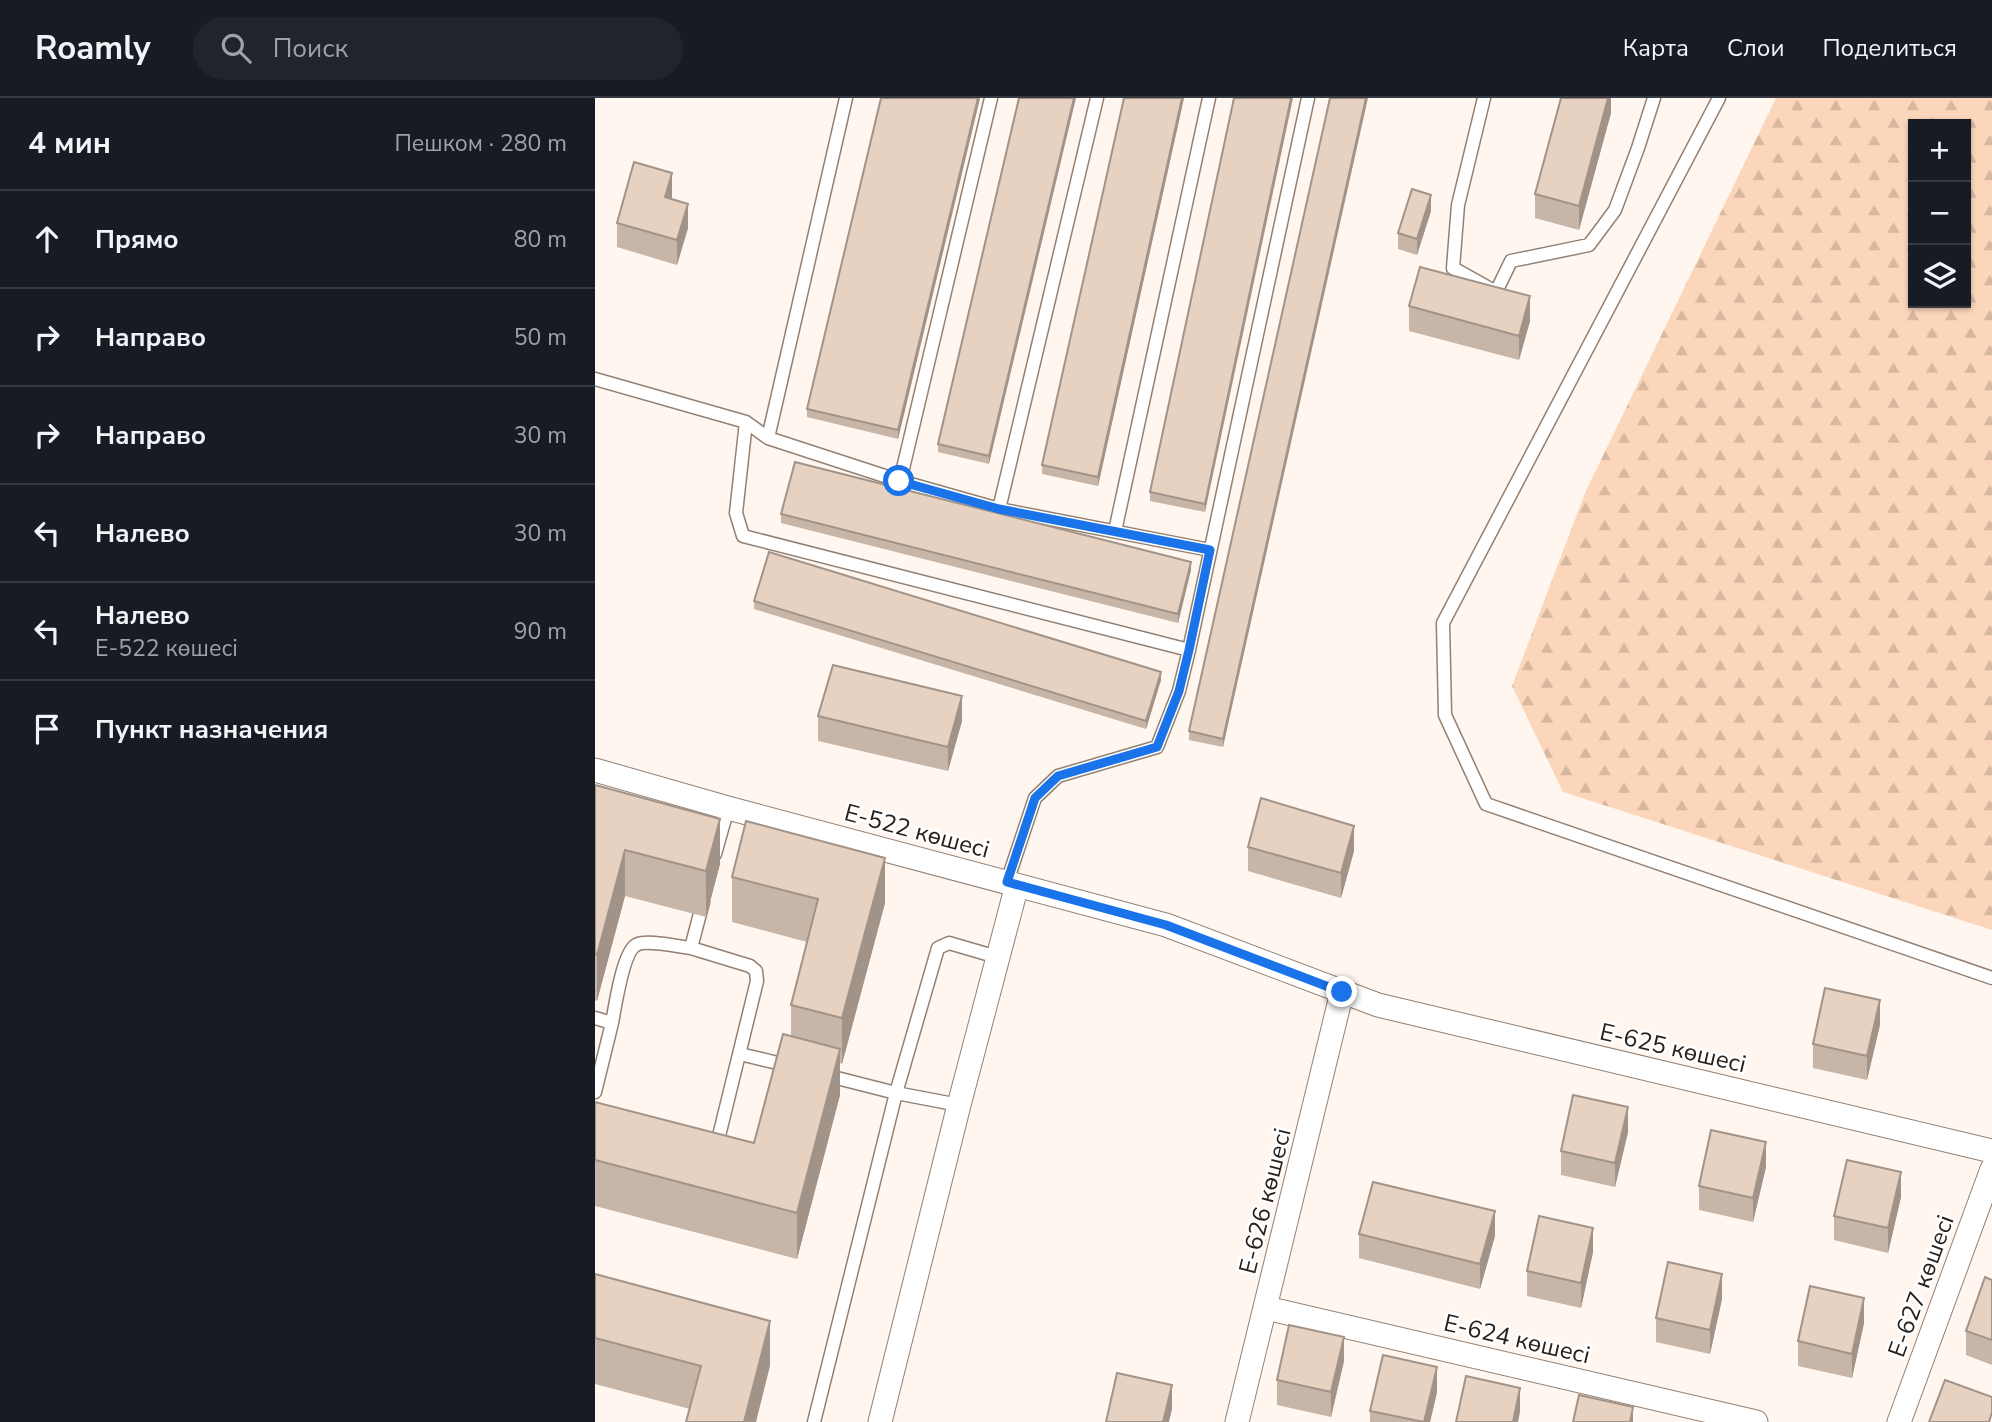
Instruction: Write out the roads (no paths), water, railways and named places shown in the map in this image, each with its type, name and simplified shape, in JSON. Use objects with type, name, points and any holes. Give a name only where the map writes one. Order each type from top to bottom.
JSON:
[{"type":"street","name":"Е-522 көшесі","points":[[595,769],[728,808],[1166,925],[1342,992]]},
{"type":"street","points":[[880,1422],[997,957],[1012,884]]},
{"type":"street","name":"Е-625 көшесі","points":[[1342,992],[1378,1004],[1992,1151]]},
{"type":"street","name":"Е-626 көшесі","points":[[1237,1422],[1342,992]]},
{"type":"street","name":"Е-627 көшесі","points":[[1899,1422],[1992,1169]]},
{"type":"street","name":"Е-624 көшесі","points":[[1266,1308],[1756,1422]]},
{"type":"lane","points":[[768,438],[846,98]]},
{"type":"lane","points":[[899,481],[991,98]]},
{"type":"lane","points":[[999,509],[1097,98]]},
{"type":"lane","points":[[1115,531],[1209,98]]},
{"type":"lane","points":[[1012,884],[1035,798],[1058,776],[1157,747],[1179,691],[1308,98]]},
{"type":"lane","points":[[1484,98],[1458,205],[1453,268],[1496,292],[1511,261],[1589,245],[1615,210],[1654,98]]},
{"type":"lane","points":[[1719,98],[1443,623],[1445,715],[1486,803],[1992,978]]},
{"type":"lane","points":[[595,379],[746,422],[768,438],[899,481],[999,509],[1210,550]]},
{"type":"lane","points":[[746,422],[736,513],[743,536],[1189,650]]},
{"type":"lane","points":[[691,948],[728,808]]},
{"type":"lane","points":[[595,1092],[627,955],[635,945],[646,943],[691,948],[750,966],[756,971],[757,981],[740,1054],[718,1140],[714,1150],[704,1152]]},
{"type":"lane","points":[[814,1422],[895,1093],[938,948],[949,943],[997,957]]},
{"type":"lane","points":[[595,1018],[611,1023]]},
{"type":"lane","points":[[740,1054],[895,1093],[959,1105]]}]
